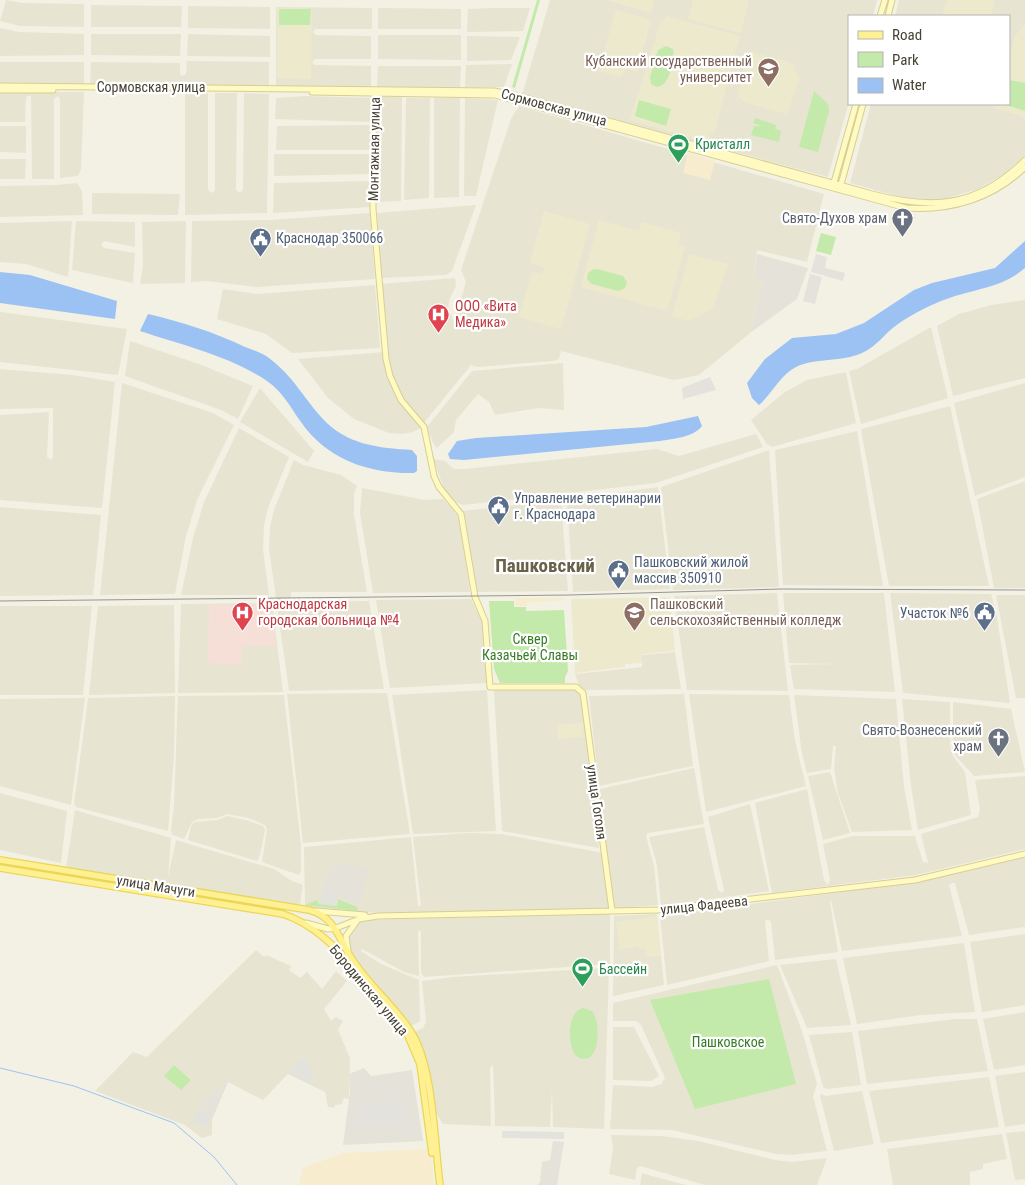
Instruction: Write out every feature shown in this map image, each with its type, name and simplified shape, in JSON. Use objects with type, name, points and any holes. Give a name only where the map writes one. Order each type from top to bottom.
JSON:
[{"type":"main road","points":[[880,15],[885,0]]},
{"type":"main road","points":[[888,15],[892,0]]},
{"type":"main road","name":"Сормовская улица","points":[[0,88],[508,93],[906,208],[943,208],[978,198],[1025,167]]},
{"type":"main road","name":"Монтажная улица","points":[[374,91],[373,209],[382,327],[390,376],[401,400],[424,427],[434,476],[444,495],[461,514],[475,597],[486,621],[490,687],[576,687],[583,692]]},
{"type":"main road","points":[[832,186],[856,105]]},
{"type":"main road","points":[[840,188],[863,105]]},
{"type":"main road","name":"Сормовская улица","points":[[1017,171],[1025,160]]},
{"type":"main road","name":"улица Гоголя","points":[[583,692],[612,911]]},
{"type":"main road","name":"улица Фадеева","points":[[378,916],[657,910],[915,880],[1025,854]]},
{"type":"main road","name":"улица Мачуги","points":[[0,860],[312,911]]},
{"type":"main road","name":"улица Мачуги","points":[[0,868],[230,904],[283,914],[306,923]]},
{"type":"main road","points":[[178,889],[182,893],[179,896]]},
{"type":"main road","points":[[230,904],[226,900],[232,898]]},
{"type":"main road","points":[[312,911],[378,916]]},
{"type":"main road","name":"Бородинская улица","points":[[312,911],[328,920],[336,928],[350,956],[403,1020],[418,1045],[425,1070],[438,1185]]},
{"type":"main road","points":[[306,923],[328,929],[336,928],[359,919],[378,916]]},
{"type":"main road","points":[[350,956],[346,936],[359,919]]},
{"type":"main road","name":"Бородинская улица","points":[[306,923],[352,966],[407,1032],[421,1071],[438,1185]]},
{"type":"shaded area","points":[[6,0],[23,3],[84,4],[84,27],[20,26],[0,21]]},
{"type":"shaded area","points":[[550,0],[877,0],[873,15],[848,15],[848,105],[828,177],[522,95]]},
{"type":"shaded area","points":[[607,0],[654,0],[651,13]]},
{"type":"shaded area","points":[[693,0],[749,0],[741,33],[688,19]]},
{"type":"shaded area","points":[[899,0],[1025,0],[1025,155],[1003,175],[978,189],[945,199],[925,201],[908,199],[850,183],[871,105],[1010,105],[1010,15],[895,15]]},
{"type":"shaded area","points":[[947,0],[995,0],[991,15],[942,15]]},
{"type":"shaded area","points":[[91,5],[182,6],[181,27],[91,27]]},
{"type":"shaded area","points":[[188,6],[270,7],[270,29],[188,28]]},
{"type":"shaded area","points":[[276,7],[372,8],[372,29],[315,29],[313,32],[315,35],[371,36],[371,59],[315,59],[312,62],[315,65],[371,66],[371,88],[276,87]]},
{"type":"shaded area","points":[[278,8],[312,9],[311,79],[277,78]]},
{"type":"shaded area","points":[[378,8],[461,9],[461,29],[378,29]]},
{"type":"shaded area","points":[[530,8],[523,31],[467,32],[468,9]]},
{"type":"shaded area","points":[[616,10],[651,20],[637,72],[626,69],[621,77],[598,71]]},
{"type":"shaded area","points":[[666,16],[740,36],[714,134],[710,134],[708,143],[630,120],[661,20],[664,21]]},
{"type":"shaded area","points":[[1025,24],[1025,117],[994,108],[995,105],[1010,105],[1010,54],[1015,36]]},
{"type":"shaded area","points":[[0,28],[19,32],[84,34],[84,55],[0,56]]},
{"type":"shaded area","points":[[91,34],[181,34],[180,56],[91,55]]},
{"type":"shaded area","points":[[188,34],[270,36],[270,57],[187,56]]},
{"type":"shaded area","points":[[378,35],[461,35],[461,60],[378,59]]},
{"type":"shaded area","points":[[467,36],[520,37],[511,60],[467,61]]},
{"type":"shaded area","name":"Кубанский государственный университет","points":[[749,51],[795,64],[794,70],[798,72],[797,76],[800,77],[787,114],[743,102],[742,99],[737,98]]},
{"type":"shaded area","points":[[187,61],[269,62],[269,87],[90,86],[91,62],[180,63],[180,74],[183,76],[186,74]]},
{"type":"shaded area","points":[[0,62],[84,62],[84,86],[0,85]]},
{"type":"shaded area","points":[[512,64],[504,87],[465,87],[466,65]]},
{"type":"shaded area","points":[[378,66],[461,66],[460,87],[377,87]]},
{"type":"shaded area","points":[[0,92],[84,92],[81,169],[78,176],[60,178],[60,99],[58,96],[54,99],[54,179],[32,179],[31,95],[26,97],[25,122],[0,122]]},
{"type":"shaded area","points":[[185,93],[208,93],[208,190],[212,193],[215,190],[215,93],[237,93],[236,190],[240,193],[243,190],[244,93],[269,94],[267,213],[185,215]]},
{"type":"shaded area","points":[[305,96],[371,98],[371,122],[275,119],[276,98]]},
{"type":"shaded area","points":[[377,96],[402,97],[401,201],[376,202]]},
{"type":"shaded area","points":[[406,98],[430,98],[429,198],[404,200]]},
{"type":"shaded area","points":[[434,98],[460,98],[459,197],[434,198]]},
{"type":"shaded area","points":[[465,98],[498,100],[476,196],[464,196]]},
{"type":"shaded area","points":[[519,106],[824,194],[807,262],[757,250],[754,273],[763,282],[750,333],[699,375],[674,380],[561,351],[559,359],[553,361],[478,367],[471,365],[423,424],[401,397],[392,376],[386,348],[381,284],[455,278],[456,286],[450,298],[448,309],[454,322],[466,282],[461,270],[511,119]]},
{"type":"shaded area","points":[[371,125],[371,150],[276,150],[277,126]]},
{"type":"shaded area","points":[[0,126],[26,126],[26,153],[0,152]]},
{"type":"shaded area","points":[[688,153],[715,161],[710,180],[683,173]]},
{"type":"shaded area","points":[[274,154],[370,154],[370,174],[274,176]]},
{"type":"shaded area","points":[[0,159],[26,159],[25,179],[0,179]]},
{"type":"shaded area","points":[[370,181],[370,207],[273,213],[274,183]]},
{"type":"shaded area","points":[[77,183],[82,191],[83,215],[0,217],[0,186]]},
{"type":"shaded area","points":[[92,193],[180,194],[178,215],[92,214]]},
{"type":"shaded area","points":[[476,205],[452,271],[446,275],[381,278],[377,213]]},
{"type":"shaded area","points":[[544,211],[590,224],[561,329],[519,317],[532,271],[540,274],[546,268],[530,263]]},
{"type":"shaded area","points":[[370,213],[375,279],[257,287],[207,281],[191,282],[192,221],[270,220]]},
{"type":"shaded area","points":[[599,220],[639,231],[642,222],[681,233],[678,245],[685,247],[667,311],[581,287]]},
{"type":"shaded area","points":[[72,221],[68,277],[26,264],[0,262],[0,223]]},
{"type":"shaded area","points":[[76,221],[135,222],[135,247],[104,241],[101,245],[104,248],[135,253],[133,283],[72,270]]},
{"type":"shaded area","points":[[186,221],[185,283],[140,284],[143,266],[142,222]]},
{"type":"shaded area","points":[[689,254],[728,264],[713,308],[689,321],[672,316]]},
{"type":"shaded area","points":[[757,254],[808,268],[797,299],[750,333],[763,282],[754,274]]},
{"type":"shaded area","points":[[816,254],[827,257],[825,268],[845,273],[843,281],[811,272]]},
{"type":"shaded area","points":[[810,274],[822,277],[815,304],[803,301]]},
{"type":"shaded area","points":[[375,285],[380,348],[292,353],[266,334],[217,319],[223,289],[257,294]]},
{"type":"shaded area","points":[[1025,300],[1025,378],[953,396],[937,326],[959,314],[991,305]]},
{"type":"shaded area","points":[[0,312],[127,329],[118,375],[0,362]]},
{"type":"shaded area","points":[[931,327],[948,398],[861,424],[849,371],[857,369]]},
{"type":"shaded area","points":[[130,341],[199,364],[253,386],[238,419],[221,410],[125,376]]},
{"type":"shaded area","points":[[384,352],[389,376],[421,428],[413,432],[402,434],[389,433],[354,419],[328,398],[298,359]]},
{"type":"shaded area","points":[[563,363],[564,410],[538,408],[495,415],[489,402],[478,394],[456,420],[454,432],[437,448],[433,443],[427,427],[472,371]]},
{"type":"shaded area","points":[[0,369],[73,375],[115,382],[102,508],[0,500],[0,415],[49,412],[47,457],[51,460],[53,457],[53,408],[0,409]]},
{"type":"shaded area","points":[[846,372],[856,423],[772,447],[767,444],[751,420],[785,392],[807,380]]},
{"type":"shaded area","points":[[710,377],[716,390],[683,399],[682,388]]},
{"type":"shaded area","points":[[122,383],[213,413],[234,425],[197,500],[186,536],[175,594],[100,595]]},
{"type":"shaded area","points":[[1025,383],[1025,477],[975,496],[954,403]]},
{"type":"shaded area","points":[[260,388],[314,451],[308,462],[240,422]]},
{"type":"shaded area","points":[[950,406],[989,586],[889,586],[861,429]]},
{"type":"shaded area","points":[[239,428],[289,457],[268,508],[264,526],[263,549],[269,595],[181,595],[193,538],[204,502]]},
{"type":"shaded area","points":[[857,431],[883,586],[783,585],[775,450]]},
{"type":"shaded area","points":[[756,434],[763,447],[656,483],[463,505],[448,499],[433,459],[445,461],[454,469],[464,469],[657,449],[679,456]]},
{"type":"shaded area","points":[[769,450],[779,587],[673,590],[661,487]]},
{"type":"shaded area","points":[[294,460],[303,465],[341,475],[357,486],[354,493],[354,514],[367,592],[291,592],[291,602],[369,601],[384,689],[289,691],[269,549],[270,527],[274,510]]},
{"type":"shaded area","points":[[1025,481],[1025,588],[994,588],[977,499]]},
{"type":"shaded area","points":[[658,487],[670,589],[573,592],[567,500]]},
{"type":"shaded area","points":[[362,488],[425,500],[443,499],[459,519],[470,592],[373,593],[360,513]]},
{"type":"shaded area","points":[[561,500],[568,591],[475,592],[463,511]]},
{"type":"shaded area","points":[[0,507],[101,515],[93,595],[0,596]]},
{"type":"shaded area","points":[[777,593],[788,691],[687,690],[674,596]]},
{"type":"shaded area","points":[[783,593],[884,593],[895,692],[794,689],[790,665],[837,664],[789,663]]},
{"type":"shaded area","points":[[890,593],[991,594],[997,617],[1010,703],[903,693]]},
{"type":"shaded area","points":[[996,595],[1025,595],[1025,698],[1016,698]]},
{"type":"shaded area","name":"Пашковский сельскохозяйственный колледж","points":[[670,597],[675,651],[642,654],[642,663],[625,664],[625,667],[575,673],[571,599]]},
{"type":"shaded area","points":[[515,598],[563,598],[565,600],[526,603],[526,606],[515,606]]},
{"type":"shaded area","points":[[471,599],[482,622],[488,683],[390,688],[376,600]]},
{"type":"shaded area","points":[[272,603],[283,692],[178,693],[181,604]]},
{"type":"shaded area","name":"Краснодарская городская больница №4","points":[[271,604],[276,646],[242,646],[241,665],[208,663],[209,605]]},
{"type":"shaded area","points":[[174,605],[175,693],[89,695],[98,606]]},
{"type":"shaded area","points":[[0,606],[92,606],[83,695],[0,695]]},
{"type":"shaded area","points":[[675,652],[681,689],[585,690],[579,685],[575,674],[642,667],[642,655]]},
{"type":"shaded area","points":[[487,690],[496,831],[413,834],[392,695]]},
{"type":"shaded area","points":[[494,690],[575,690],[581,695],[599,848],[502,831]]},
{"type":"shaded area","points":[[387,693],[410,834],[303,843],[287,694]]},
{"type":"shaded area","points":[[684,694],[693,766],[599,786],[589,696]]},
{"type":"shaded area","points":[[689,694],[789,695],[795,741],[806,786],[706,812]]},
{"type":"shaded area","points":[[284,695],[301,845],[301,870],[299,875],[262,862],[267,829],[265,825],[248,818],[227,814],[217,818],[198,819],[192,822],[184,839],[173,835],[171,831],[174,804],[178,696]]},
{"type":"shaded area","points":[[794,695],[896,699],[904,787],[912,830],[852,832],[838,793],[834,769],[836,746],[833,746],[831,769],[807,773],[802,754]]},
{"type":"shaded area","points":[[175,696],[174,756],[168,831],[76,807],[74,804],[88,698]]},
{"type":"shaded area","points":[[85,698],[71,805],[0,786],[0,699]]},
{"type":"shaded area","points":[[902,699],[950,702],[950,748],[953,756],[965,772],[971,815],[918,830],[911,786]]},
{"type":"shaded area","points":[[953,702],[1011,709],[1025,772],[974,776],[955,755],[953,747]]},
{"type":"shaded area","points":[[583,723],[584,737],[558,739],[557,725]]},
{"type":"shaded area","points":[[694,768],[704,824],[648,833],[646,836],[654,866],[658,905],[617,908],[613,906],[600,789]]},
{"type":"shaded area","points":[[830,772],[850,833],[823,840],[808,776]]},
{"type":"shaded area","points":[[1025,776],[1025,849],[916,875],[772,893],[755,803],[807,789],[824,880],[828,885],[830,880],[823,844],[853,836],[915,836],[923,862],[928,863],[921,834],[978,817],[980,810],[975,780]]},
{"type":"shaded area","points":[[0,793],[67,811],[61,863],[0,850]]},
{"type":"shaded area","points":[[750,804],[769,891],[661,906],[657,865],[649,837],[704,827],[718,890],[722,893],[724,891],[708,817]]},
{"type":"shaded area","points":[[75,810],[171,838],[168,877],[176,840],[274,869],[292,881],[303,885],[300,904],[297,906],[66,868]]},
{"type":"shaded area","points":[[227,816],[263,826],[265,830],[257,861],[188,840],[191,826],[194,822],[217,820]]},
{"type":"shaded area","points":[[469,833],[501,834],[603,853],[610,905],[608,908],[561,910],[378,913],[305,907],[304,847],[411,837],[418,906],[421,906],[413,837]]},
{"type":"shaded area","points":[[1025,857],[1025,927],[969,935],[955,883],[952,883],[949,885],[962,936],[842,951],[831,900],[838,952],[775,960],[771,922],[768,919],[765,921],[769,961],[667,985],[660,916],[915,882]]},
{"type":"shaded area","points":[[334,863],[369,868],[360,903],[349,902],[338,896],[339,893],[323,888],[329,870],[334,871]]},
{"type":"shaded area","points":[[323,888],[339,893],[337,906],[319,904]]},
{"type":"shaded area","points":[[608,914],[610,916],[610,964],[424,977],[421,972],[421,932],[418,930],[419,976],[404,972],[362,949],[361,951],[381,964],[419,980],[420,1021],[411,1026],[357,963],[347,944],[348,935],[358,921],[364,920]]},
{"type":"shaded area","points":[[657,914],[664,985],[613,996],[614,916]]},
{"type":"shaded area","points":[[657,916],[661,956],[647,957],[646,949],[639,949],[639,946],[620,950],[616,922]]},
{"type":"shaded area","points":[[1025,934],[1025,1005],[982,1012],[970,942]]},
{"type":"shaded area","points":[[964,943],[975,1012],[921,1015],[857,1024],[843,958]]},
{"type":"shaded area","points":[[256,950],[264,957],[266,955],[291,966],[289,970],[300,978],[307,972],[322,989],[336,971],[347,981],[324,1009],[331,1021],[336,1017],[343,1021],[338,1030],[350,1058],[349,1099],[344,1098],[342,1104],[335,1105],[335,1108],[328,1107],[325,1092],[288,1074],[263,1100],[228,1082],[212,1120],[212,1135],[202,1138],[185,1125],[95,1091],[133,1052],[147,1057]]},
{"type":"shaded area","points":[[836,959],[851,1025],[807,1028],[780,965]]},
{"type":"shaded area","points":[[777,965],[802,1031],[817,1084],[813,1096],[827,1151],[791,1155],[776,1154],[672,1130],[610,1129],[613,1085],[652,1087],[661,1084],[665,1078],[641,1025],[636,1021],[613,1021],[613,1003]]},
{"type":"shaded area","points":[[609,969],[604,1129],[553,1127],[552,1089],[550,1127],[495,1126],[493,1065],[490,1068],[491,1126],[443,1124],[435,1111],[429,1069],[415,1032],[423,1028],[426,1022],[422,981],[453,977]]},
{"type":"shaded area","points":[[1025,1012],[1025,1065],[994,1070],[983,1019]]},
{"type":"shaded area","points":[[955,1019],[977,1019],[988,1071],[867,1084],[858,1031]]},
{"type":"shaded area","points":[[613,1027],[634,1027],[659,1076],[651,1081],[613,1080]]},
{"type":"shaded area","points":[[852,1032],[861,1085],[827,1089],[823,1087],[809,1035]]},
{"type":"shaded area","points":[[302,1058],[307,1060],[315,1078],[308,1083],[288,1074]]},
{"type":"shaded area","points":[[364,1068],[371,1076],[412,1070],[423,1141],[343,1145],[350,1091],[349,1074]]},
{"type":"shaded area","points":[[1025,1072],[1025,1124],[1005,1127],[995,1076]]},
{"type":"shaded area","points":[[989,1077],[999,1127],[881,1143],[869,1091]]},
{"type":"shaded area","points":[[226,1081],[228,1082],[207,1128],[193,1121],[199,1108],[206,1111],[213,1098],[204,1107],[201,1106],[218,1087],[220,1089],[215,1095],[219,1097]]},
{"type":"shaded area","points":[[862,1091],[874,1144],[834,1151],[820,1096],[821,1094],[826,1096]]},
{"type":"shaded area","points":[[401,1101],[403,1109],[409,1109],[410,1123],[354,1129],[356,1107]]},
{"type":"shaded area","points":[[502,1131],[564,1132],[564,1139],[502,1138]]},
{"type":"shaded area","points":[[1025,1131],[1025,1179],[1015,1180],[1006,1133]]},
{"type":"shaded area","points":[[1002,1134],[1007,1159],[983,1164],[983,1169],[970,1172],[970,1185],[893,1185],[887,1149]]},
{"type":"shaded area","points":[[611,1135],[662,1136],[698,1141],[775,1160],[792,1162],[827,1158],[817,1185],[705,1185],[640,1166],[637,1168],[635,1180],[609,1174],[613,1149]]},
{"type":"shaded area","points":[[553,1141],[564,1142],[557,1185],[537,1185],[540,1182],[542,1162],[550,1160]]},
{"type":"shaded area","points":[[430,1149],[434,1185],[299,1185],[303,1168],[343,1153]]},
{"type":"shaded area","points":[[642,1173],[659,1178],[686,1185],[640,1185]]},
{"type":"green space","points":[[537,0],[540,0],[515,88],[512,87]]},
{"type":"green space","points":[[279,9],[311,9],[310,25],[279,25]]},
{"type":"green space","points":[[666,46],[673,49],[672,68],[666,82],[662,86],[657,87],[651,84],[650,77],[658,50]]},
{"type":"green space","points":[[1010,80],[1025,83],[1025,111],[1007,105],[1010,105]]},
{"type":"green space","points":[[814,91],[828,104],[829,111],[818,152],[799,147]]},
{"type":"green space","points":[[639,100],[671,109],[666,126],[635,116]]},
{"type":"green space","points":[[755,118],[776,125],[775,129],[781,131],[779,142],[751,135],[754,126],[762,126],[753,123]]},
{"type":"green space","points":[[821,233],[836,237],[831,255],[816,251]]},
{"type":"green space","points":[[597,269],[623,276],[627,282],[625,288],[618,291],[592,284],[587,279],[588,273]]},
{"type":"green space","name":"Сквер Казачьей Славы","points":[[489,601],[514,601],[514,607],[526,607],[526,611],[564,610],[568,671],[565,683],[500,683],[494,669]]},
{"type":"green space","points":[[338,899],[357,907],[358,911],[305,905],[317,900],[319,904],[336,906]]},
{"type":"green space","name":"Пашковское","points":[[769,979],[796,1084],[695,1109],[650,1000]]},
{"type":"green space","points":[[583,1008],[592,1011],[598,1034],[594,1052],[590,1057],[584,1059],[576,1056],[570,1037],[571,1022],[574,1015]]},
{"type":"green space","points":[[174,1065],[191,1080],[181,1090],[164,1076]]},
{"type":"water","points":[[1025,241],[1025,268],[1016,275],[996,285],[952,297],[923,309],[899,323],[874,346],[858,355],[812,362],[796,367],[785,375],[759,405],[752,398],[747,383],[765,359],[792,338],[836,334],[864,323],[914,290],[932,283],[995,268]]},
{"type":"water","points":[[0,272],[30,275],[117,301],[115,319],[0,303]]},
{"type":"water","points":[[148,314],[210,332],[264,355],[285,372],[331,427],[352,439],[364,443],[387,448],[412,450],[417,456],[417,471],[414,473],[398,473],[381,471],[351,462],[337,455],[323,446],[312,435],[273,385],[253,372],[189,346],[140,331]]},
{"type":"water","points":[[698,416],[702,426],[694,433],[665,440],[464,460],[450,459],[448,454],[457,441],[476,438],[646,427]]},
{"type":"waterway","points":[[0,1068],[74,1086],[174,1123],[214,1157],[237,1185]]},
{"type":"tram line","points":[[0,601],[570,595],[781,589],[1025,590]]},
{"type":"place","name":"Кубанский государственный университет","points":[[768,88]]},
{"type":"place","name":"Кристалл","points":[[679,163]]},
{"type":"place","name":"Свято-Духов храм","points":[[903,237]]},
{"type":"place","name":"Краснодар 350066","points":[[260,257]]},
{"type":"place","name":"ООО «Вита Медика»","points":[[439,333]]},
{"type":"place","name":"Управление ветеринарии г. Краснодара","points":[[498,525]]},
{"type":"place","name":"Пашковский жилой массив 350910","points":[[618,589]]},
{"type":"place","name":"Краснодарская городская больница №4","points":[[242,631]]},
{"type":"place","name":"Пашковский сельскохозяйственный колледж","points":[[634,631]]},
{"type":"place","name":"Участок №6","points":[[985,632]]},
{"type":"place","name":"Свято-Вознесенский храм","points":[[998,757]]},
{"type":"place","name":"Бассейн","points":[[583,988]]},
{"type":"district","name":"Пашковский","points":[[545,565]]}]
